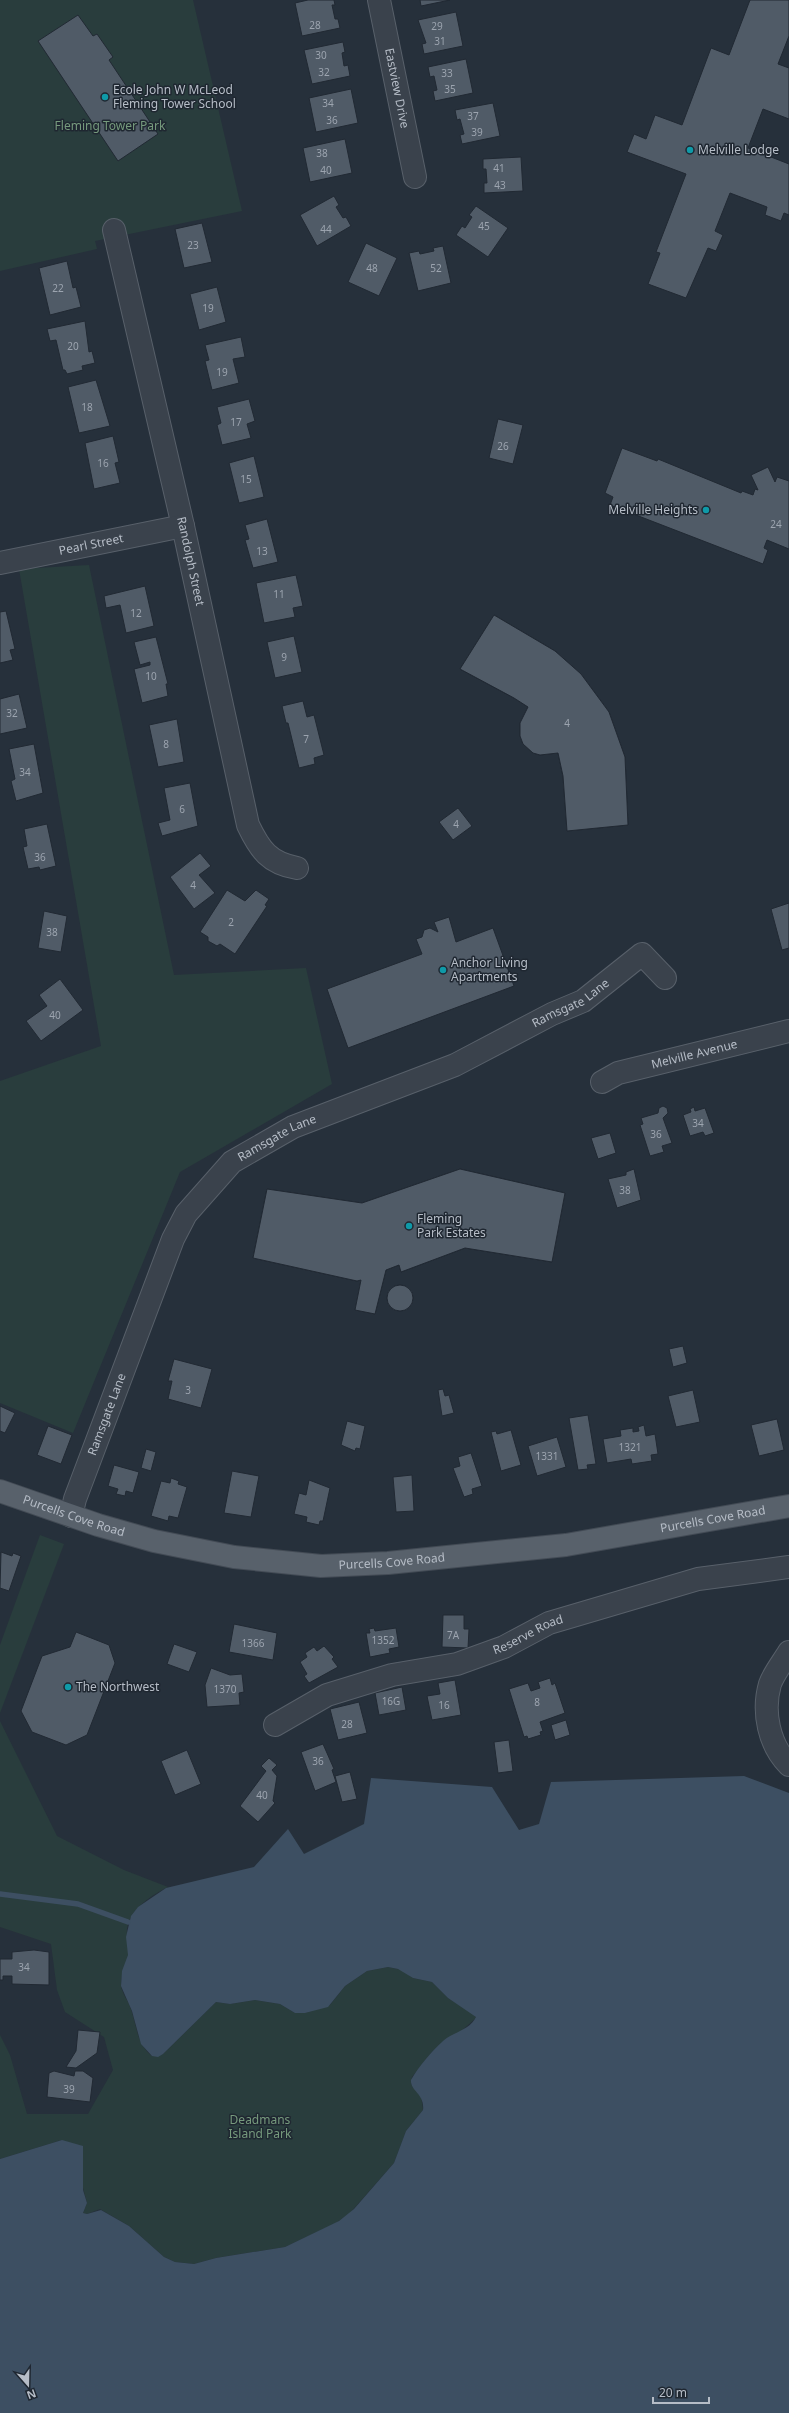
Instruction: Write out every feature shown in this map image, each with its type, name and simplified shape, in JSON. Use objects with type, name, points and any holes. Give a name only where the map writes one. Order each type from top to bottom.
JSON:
[{"type":"main road","name":"Purcells Cove Road","points":[[0,1491],[71,1516],[154,1541],[227,1556],[321,1566],[388,1563],[566,1545],[789,1506]]},
{"type":"street","name":"Eastview Drive","points":[[379,0],[415,177]]},
{"type":"street","name":"Randolph Street","points":[[114,230],[183,526],[248,825],[260,848],[269,858],[281,865],[297,868]]},
{"type":"street","name":"Pearl Street","points":[[0,563],[183,526]]},
{"type":"street","name":"Ramsgate Lane","points":[[71,1516],[75,1499],[173,1239],[186,1214],[232,1162],[293,1127],[455,1065],[552,1014],[583,1001],[642,954],[665,978]]},
{"type":"street","name":"Melville Avenue","points":[[602,1082],[618,1073],[789,1031]]},
{"type":"street","name":"Reserve Road","points":[[275,1725],[327,1695],[392,1675],[456,1664],[504,1647],[549,1623],[698,1579],[789,1567]]},
{"type":"street","points":[[789,1652],[770,1685],[766,1716],[771,1736],[782,1757],[789,1765]]},
{"type":"green space","name":"Fleming Tower Park","points":[[0,0],[193,0],[242,211],[95,241],[97,249],[0,271]]},
{"type":"green space","points":[[89,565],[174,975],[306,968],[332,1084],[180,1172],[73,1433],[0,1403],[0,1081],[101,1046],[19,569]]},
{"type":"green space","points":[[40,1535],[64,1544],[0,1713],[0,1645]]},
{"type":"green space","name":"Deadmans Island Park","points":[[0,1721],[57,1836],[124,1870],[168,1887],[147,1899],[131,1917],[127,1927],[128,1958],[121,1979],[122,1989],[132,2011],[139,2039],[146,2051],[152,2056],[163,2054],[216,2002],[230,2004],[255,2000],[280,2004],[295,2013],[305,2013],[330,2005],[345,1986],[367,1971],[388,1967],[402,1970],[413,1978],[432,1982],[448,1998],[475,2015],[476,2018],[460,2032],[445,2040],[431,2053],[412,2077],[411,2084],[421,2095],[423,2110],[406,2131],[394,2163],[350,2213],[336,2223],[285,2247],[216,2258],[194,2264],[175,2262],[164,2257],[129,2226],[100,2209],[87,2214],[83,2213],[87,2203],[83,2188],[62,2140],[0,2159],[0,2035],[10,2055],[27,2114],[88,2114],[113,2070],[104,2037],[65,2012],[57,1990],[51,1944],[0,1927]]},
{"type":"water","points":[[744,1776],[789,1793],[789,2413],[0,2413],[0,2159],[62,2140],[83,2146],[83,2190],[87,2203],[83,2213],[87,2214],[101,2210],[129,2226],[164,2257],[175,2262],[194,2264],[216,2258],[285,2247],[339,2221],[354,2209],[394,2163],[406,2131],[423,2110],[422,2100],[411,2084],[411,2080],[421,2064],[439,2045],[447,2038],[470,2025],[476,2017],[448,1998],[432,1982],[413,1978],[398,1969],[388,1967],[367,1971],[345,1986],[328,2007],[305,2013],[295,2013],[280,2004],[255,2000],[230,2004],[216,2002],[163,2054],[158,2057],[152,2056],[141,2044],[132,2011],[121,1986],[122,1971],[128,1955],[126,1937],[131,1916],[138,1907],[166,1888],[254,1867],[288,1829],[304,1854],[364,1824],[371,1778],[492,1787],[519,1830],[539,1824],[551,1782]]},
{"type":"building","points":[[308,0],[334,0],[335,5],[332,5],[335,19],[338,19],[340,28],[302,36],[295,3]]},
{"type":"building","points":[[420,0],[450,0],[421,6]]},
{"type":"building","name":"Melville Lodge","points":[[750,0],[789,0],[789,36],[778,64],[789,68],[789,119],[763,109],[748,148],[789,164],[789,215],[784,213],[781,221],[765,215],[767,207],[730,193],[715,231],[723,235],[716,251],[708,248],[686,298],[648,284],[660,253],[656,252],[686,174],[627,152],[634,134],[646,139],[655,115],[682,125],[711,48],[729,55]]},
{"type":"building","points":[[456,12],[463,46],[424,54],[422,44],[426,43],[418,20]]},
{"type":"building","name":"Ecole John W McLeod Fleming Tower School","points":[[78,15],[93,36],[97,34],[113,57],[109,60],[158,134],[118,161],[38,41]]},
{"type":"building","points":[[343,42],[345,52],[342,53],[344,66],[348,65],[350,76],[312,84],[304,50]]},
{"type":"building","points":[[466,59],[473,93],[435,101],[433,91],[437,90],[434,76],[430,77],[428,67]]},
{"type":"building","points":[[351,89],[358,123],[316,132],[309,98]]},
{"type":"building","points":[[493,103],[500,136],[462,144],[460,135],[464,134],[460,119],[457,120],[455,110]]},
{"type":"building","points":[[345,139],[352,173],[310,182],[303,148]]},
{"type":"building","points":[[521,157],[523,191],[484,193],[484,183],[487,183],[486,169],[483,169],[483,159]]},
{"type":"building","points":[[334,196],[339,205],[336,207],[343,218],[346,217],[351,226],[317,246],[300,215]]},
{"type":"building","points":[[476,206],[508,228],[488,257],[456,235],[462,226],[465,228],[472,217],[469,215]]},
{"type":"building","points":[[202,223],[212,262],[184,268],[175,229]]},
{"type":"building","points":[[366,243],[397,258],[379,296],[348,282]]},
{"type":"building","points":[[443,246],[451,283],[418,291],[409,253],[419,251],[420,254],[434,251],[433,248]]},
{"type":"building","points":[[67,261],[73,288],[76,287],[81,307],[50,315],[39,268]]},
{"type":"building","points":[[217,287],[226,322],[199,330],[190,294]]},
{"type":"building","points":[[85,321],[89,352],[92,351],[95,363],[82,366],[83,370],[67,374],[65,370],[63,370],[56,340],[50,341],[47,329]]},
{"type":"building","points":[[241,337],[245,357],[233,359],[239,383],[212,390],[205,361],[209,360],[205,345]]},
{"type":"building","points":[[96,380],[110,426],[79,433],[68,387]]},
{"type":"building","points":[[249,399],[255,421],[247,424],[251,438],[222,445],[217,425],[221,423],[217,407]]},
{"type":"building","points":[[498,419],[523,425],[513,464],[489,458]]},
{"type":"building","points":[[113,436],[119,462],[115,463],[120,483],[94,489],[85,443]]},
{"type":"building","name":"Melville Heights","points":[[622,448],[657,461],[658,459],[741,493],[742,491],[753,495],[755,489],[758,490],[751,475],[768,467],[775,482],[777,477],[789,481],[789,549],[767,540],[764,548],[768,550],[763,564],[610,505],[613,497],[605,493]]},
{"type":"building","points":[[254,456],[264,497],[239,503],[229,463]]},
{"type":"building","points":[[267,519],[278,562],[253,568],[245,540],[249,539],[245,525]]},
{"type":"building","points":[[296,575],[303,606],[293,608],[295,617],[264,623],[256,583]]},
{"type":"building","points":[[145,586],[154,626],[126,633],[120,605],[106,608],[104,596]]},
{"type":"building","points":[[6,611],[15,649],[10,650],[13,660],[0,663],[0,612]]},
{"type":"building","points":[[494,615],[555,651],[581,674],[609,712],[625,757],[628,825],[567,831],[563,776],[558,753],[540,755],[533,753],[523,744],[520,736],[520,723],[528,707],[460,669]]},
{"type":"building","points":[[494,615],[555,651],[581,674],[609,712],[625,757],[628,825],[567,831],[563,776],[558,753],[540,755],[533,753],[523,744],[520,736],[520,723],[528,707],[460,669]]},
{"type":"building","points":[[294,636],[302,672],[275,678],[267,642]]},
{"type":"building","points":[[156,637],[168,684],[166,684],[168,696],[142,703],[134,669],[150,665],[150,662],[140,665],[134,642]]},
{"type":"building","points":[[19,694],[27,728],[0,734],[0,699]]},
{"type":"building","points":[[303,701],[307,717],[314,715],[324,755],[314,758],[315,764],[299,768],[288,723],[286,723],[282,706]]},
{"type":"building","points":[[177,719],[184,762],[158,767],[149,725]]},
{"type":"building","points":[[34,744],[43,793],[16,801],[11,781],[15,779],[9,749]]},
{"type":"building","points":[[190,783],[198,826],[162,836],[158,823],[170,820],[164,788]]},
{"type":"building","points":[[458,808],[472,826],[453,840],[439,822]]},
{"type":"building","points":[[47,824],[56,866],[40,870],[39,867],[28,869],[23,847],[27,846],[24,829]]},
{"type":"building","points":[[200,853],[211,866],[199,875],[215,893],[194,909],[170,877]]},
{"type":"building","points":[[227,890],[245,901],[256,890],[269,899],[265,905],[267,906],[235,954],[220,944],[217,946],[208,941],[208,937],[200,932]]},
{"type":"building","points":[[789,903],[789,948],[782,950],[771,909]]},
{"type":"building","points":[[44,911],[67,916],[61,952],[38,948]]},
{"type":"building","name":"Anchor Living Apartments","points":[[449,917],[456,942],[493,928],[514,986],[348,1048],[327,989],[422,954],[416,939],[422,937],[424,930],[430,928],[438,932],[434,922]]},
{"type":"building","points":[[60,979],[83,1010],[41,1041],[26,1021],[47,1006],[39,995]]},
{"type":"building","points":[[663,1106],[667,1108],[668,1113],[663,1118],[672,1143],[662,1146],[664,1152],[650,1156],[640,1125],[643,1124],[641,1118],[658,1113],[659,1108]]},
{"type":"building","points":[[694,1107],[695,1111],[705,1108],[714,1133],[705,1136],[703,1132],[690,1136],[683,1115],[691,1112],[690,1109]]},
{"type":"building","points":[[610,1133],[616,1153],[598,1159],[591,1138]]},
{"type":"building","name":"Fleming Park Estates","points":[[460,1169],[565,1193],[552,1262],[465,1248],[401,1272],[399,1265],[386,1270],[375,1314],[355,1310],[361,1280],[357,1281],[253,1258],[267,1189],[362,1203]]},
{"type":"building","name":"Fleming Park Estates","points":[[460,1169],[565,1193],[552,1262],[465,1248],[401,1272],[399,1265],[386,1270],[375,1314],[355,1310],[361,1280],[357,1281],[253,1258],[267,1189],[362,1203]]},
{"type":"building","points":[[634,1169],[641,1200],[617,1208],[608,1179],[626,1175],[626,1172]]},
{"type":"building","points":[[400,1285],[409,1289],[413,1298],[409,1307],[400,1311],[391,1307],[387,1298],[391,1289]]},
{"type":"building","points":[[400,1285],[409,1289],[413,1298],[409,1307],[400,1311],[391,1307],[387,1298],[391,1289]]},
{"type":"building","points":[[683,1346],[687,1363],[673,1367],[669,1349]]},
{"type":"building","points":[[174,1359],[212,1369],[201,1408],[168,1399],[172,1381],[168,1381]]},
{"type":"building","points":[[443,1389],[445,1396],[449,1395],[454,1413],[442,1416],[438,1390]]},
{"type":"building","points":[[693,1390],[700,1422],[676,1427],[668,1396]]},
{"type":"building","points":[[0,1406],[15,1413],[5,1433],[0,1431]]},
{"type":"building","points":[[588,1415],[596,1464],[587,1465],[588,1469],[578,1470],[569,1418]]},
{"type":"building","points":[[777,1419],[784,1450],[759,1456],[751,1425]]},
{"type":"building","points":[[347,1421],[365,1426],[360,1449],[356,1448],[355,1451],[341,1445]]},
{"type":"building","points":[[644,1425],[646,1436],[655,1434],[658,1454],[651,1455],[652,1461],[632,1464],[631,1459],[607,1463],[603,1439],[621,1436],[620,1430],[633,1428],[633,1432],[639,1431],[638,1427]]},
{"type":"building","points":[[48,1426],[72,1435],[61,1464],[37,1455]]},
{"type":"building","points":[[511,1430],[521,1465],[501,1471],[491,1432],[496,1431],[497,1434]]},
{"type":"building","points":[[557,1437],[566,1467],[537,1476],[528,1446]]},
{"type":"building","points":[[146,1449],[156,1452],[151,1471],[141,1468]]},
{"type":"building","points":[[471,1453],[482,1486],[472,1489],[473,1494],[464,1497],[453,1468],[460,1466],[458,1457]]},
{"type":"building","points":[[114,1465],[139,1472],[133,1493],[126,1491],[125,1496],[116,1494],[118,1489],[108,1486]]},
{"type":"building","points":[[232,1471],[259,1476],[251,1517],[224,1513]]},
{"type":"building","points":[[412,1475],[414,1511],[396,1512],[393,1477]]},
{"type":"building","points":[[171,1478],[179,1481],[178,1484],[187,1487],[178,1518],[169,1516],[168,1521],[151,1516],[161,1481],[170,1483]]},
{"type":"building","points":[[309,1480],[330,1488],[323,1521],[320,1521],[319,1525],[306,1522],[307,1517],[294,1514],[299,1493],[306,1495]]},
{"type":"building","points":[[1,1552],[12,1556],[13,1553],[21,1556],[9,1591],[0,1588]]},
{"type":"building","points":[[443,1615],[464,1615],[464,1629],[469,1629],[468,1648],[442,1647]]},
{"type":"building","points":[[234,1624],[277,1633],[273,1660],[229,1652]]},
{"type":"building","points":[[374,1628],[375,1631],[396,1628],[399,1647],[389,1649],[390,1653],[370,1657],[366,1633],[370,1633],[369,1629]]},
{"type":"building","name":"The Northwest","points":[[76,1632],[109,1645],[115,1663],[87,1735],[66,1745],[32,1732],[21,1711],[42,1656],[70,1647]]},
{"type":"building","points":[[174,1644],[197,1652],[189,1672],[167,1664]]},
{"type":"building","points":[[324,1646],[334,1657],[332,1659],[338,1667],[309,1683],[304,1676],[307,1674],[300,1662],[307,1657],[305,1653],[314,1647],[317,1651]]},
{"type":"building","points":[[211,1668],[230,1675],[242,1674],[244,1692],[239,1693],[240,1705],[207,1707],[205,1685]]},
{"type":"building","points":[[550,1678],[552,1685],[555,1683],[565,1713],[540,1722],[543,1731],[540,1732],[541,1735],[528,1739],[527,1736],[524,1737],[509,1689],[528,1683],[531,1691],[540,1688],[538,1682]]},
{"type":"building","points":[[455,1680],[461,1715],[432,1720],[427,1696],[440,1694],[438,1683]]},
{"type":"building","points":[[402,1687],[406,1710],[379,1715],[375,1693]]},
{"type":"building","points":[[359,1702],[367,1733],[338,1740],[330,1709]]},
{"type":"building","points":[[566,1720],[570,1735],[555,1740],[551,1725]]},
{"type":"building","points":[[509,1740],[513,1771],[498,1773],[494,1742]]},
{"type":"building","points":[[323,1744],[334,1769],[332,1770],[336,1782],[315,1791],[301,1752]]},
{"type":"building","points":[[187,1750],[201,1784],[175,1795],[161,1761]]},
{"type":"building","points":[[269,1758],[277,1765],[272,1770],[277,1776],[273,1801],[275,1803],[258,1822],[240,1806],[266,1771],[261,1766]]},
{"type":"building","points":[[350,1772],[357,1799],[342,1802],[335,1776]]},
{"type":"building","points":[[34,1950],[49,1952],[49,1985],[12,1984],[12,1976],[3,1976],[3,1980],[0,1980],[0,1959],[12,1959],[12,1952]]},
{"type":"building","points":[[78,2030],[100,2032],[97,2053],[76,2068],[66,2067],[76,2051]]},
{"type":"building","points":[[54,2071],[74,2076],[75,2071],[83,2071],[93,2078],[90,2102],[47,2097],[49,2073]]},
{"type":"waterway","points":[[0,1894],[78,1904],[128,1922]]},
{"type":"place","name":"Ecole John W McLeod Fleming Tower School","points":[[105,97]]},
{"type":"place","name":"Melville Lodge","points":[[690,150]]},
{"type":"place","name":"Melville Heights","points":[[706,510]]},
{"type":"place","name":"Anchor Living Apartments","points":[[443,970]]},
{"type":"place","name":"Fleming Park Estates","points":[[409,1226]]},
{"type":"place","name":"The Northwest","points":[[68,1687]]}]
